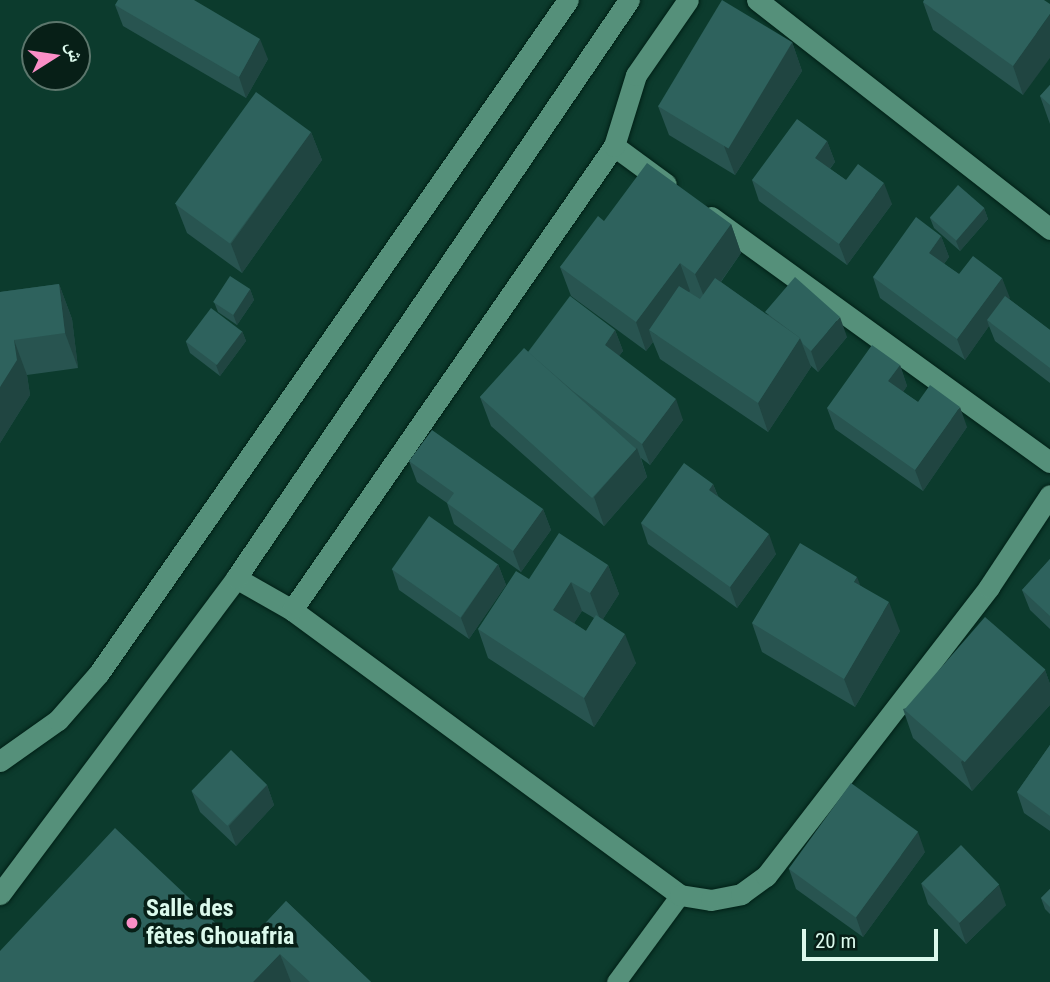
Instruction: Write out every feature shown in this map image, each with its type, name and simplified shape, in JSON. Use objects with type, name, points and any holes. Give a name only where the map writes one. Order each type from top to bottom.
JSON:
[{"type":"street","points":[[0,761],[58,720],[99,673],[568,0]]},
{"type":"street","points":[[0,894],[236,578],[629,0]]},
{"type":"street","points":[[292,610],[614,146],[636,75],[688,0]]},
{"type":"street","points":[[757,0],[1050,229]]},
{"type":"street","points":[[614,146],[1050,462]]},
{"type":"street","points":[[236,578],[292,610],[680,895],[726,898],[766,876],[989,587],[1050,495]]},
{"type":"lane","points":[[615,982],[680,895]]},
{"type":"building","points":[[118,0],[194,0],[260,39],[239,77],[115,5]]},
{"type":"building","points":[[722,0],[792,42],[728,149],[658,106]]},
{"type":"building","points":[[1044,0],[1050,4],[1050,14],[1013,66],[923,2]]},
{"type":"building","points":[[1050,85],[1050,105],[1040,96]]},
{"type":"building","points":[[256,92],[311,132],[230,244],[175,204]]},
{"type":"building","points":[[797,119],[827,141],[815,158],[846,180],[858,164],[884,183],[839,244],[752,180]]},
{"type":"building","points":[[647,163],[731,224],[695,274],[680,263],[636,322],[560,267],[598,216],[604,221]]},
{"type":"building","points":[[958,185],[984,208],[956,240],[930,217]]},
{"type":"building","points":[[916,217],[941,236],[929,253],[959,274],[973,256],[1002,278],[957,339],[873,277]]},
{"type":"building","points":[[230,276],[250,289],[233,315],[213,302]]},
{"type":"building","points":[[795,277],[840,317],[811,351],[800,338],[765,312]]},
{"type":"building","points":[[715,278],[800,338],[758,403],[649,330],[679,286],[700,299]]},
{"type":"building","points":[[59,284],[65,333],[14,340],[17,360],[0,387],[0,292]]},
{"type":"building","points":[[570,296],[615,330],[605,345],[676,399],[642,444],[528,352]]},
{"type":"building","points":[[1005,296],[1050,330],[1050,368],[987,320]]},
{"type":"building","points":[[211,308],[242,331],[217,365],[186,342]]},
{"type":"building","points":[[872,345],[900,365],[888,381],[918,402],[930,385],[960,407],[915,470],[827,408]]},
{"type":"building","points":[[524,348],[636,449],[592,498],[480,397]]},
{"type":"building","points":[[432,430],[543,509],[513,551],[447,503],[454,493],[409,461]]},
{"type":"building","points":[[684,463],[713,484],[709,490],[769,534],[730,587],[641,523]]},
{"type":"building","points":[[429,516],[498,564],[461,617],[392,569]]},
{"type":"building","points":[[559,533],[608,565],[590,593],[571,582],[553,610],[586,631],[596,615],[625,634],[584,698],[478,629],[516,571],[529,579]]},
{"type":"building","points":[[800,543],[857,577],[854,582],[889,602],[844,679],[752,623]]},
{"type":"building","points":[[1050,559],[1050,616],[1022,590]]},
{"type":"building","points":[[985,617],[1045,669],[965,762],[904,710]]},
{"type":"building","points":[[1050,745],[1050,816],[1017,792]]},
{"type":"building","points":[[231,750],[267,785],[227,826],[191,791]]},
{"type":"building","points":[[851,783],[918,832],[856,918],[789,869]]},
{"type":"building","points":[[115,828],[242,948],[286,901],[371,982],[310,982],[280,954],[253,982],[0,982],[0,951]]},
{"type":"building","points":[[961,845],[999,885],[960,923],[921,883]]},
{"type":"building","points":[[1050,889],[1050,907],[1041,898]]},
{"type":"place","name":"Salle des fêtes Ghouafria","points":[[132,923]]}]
